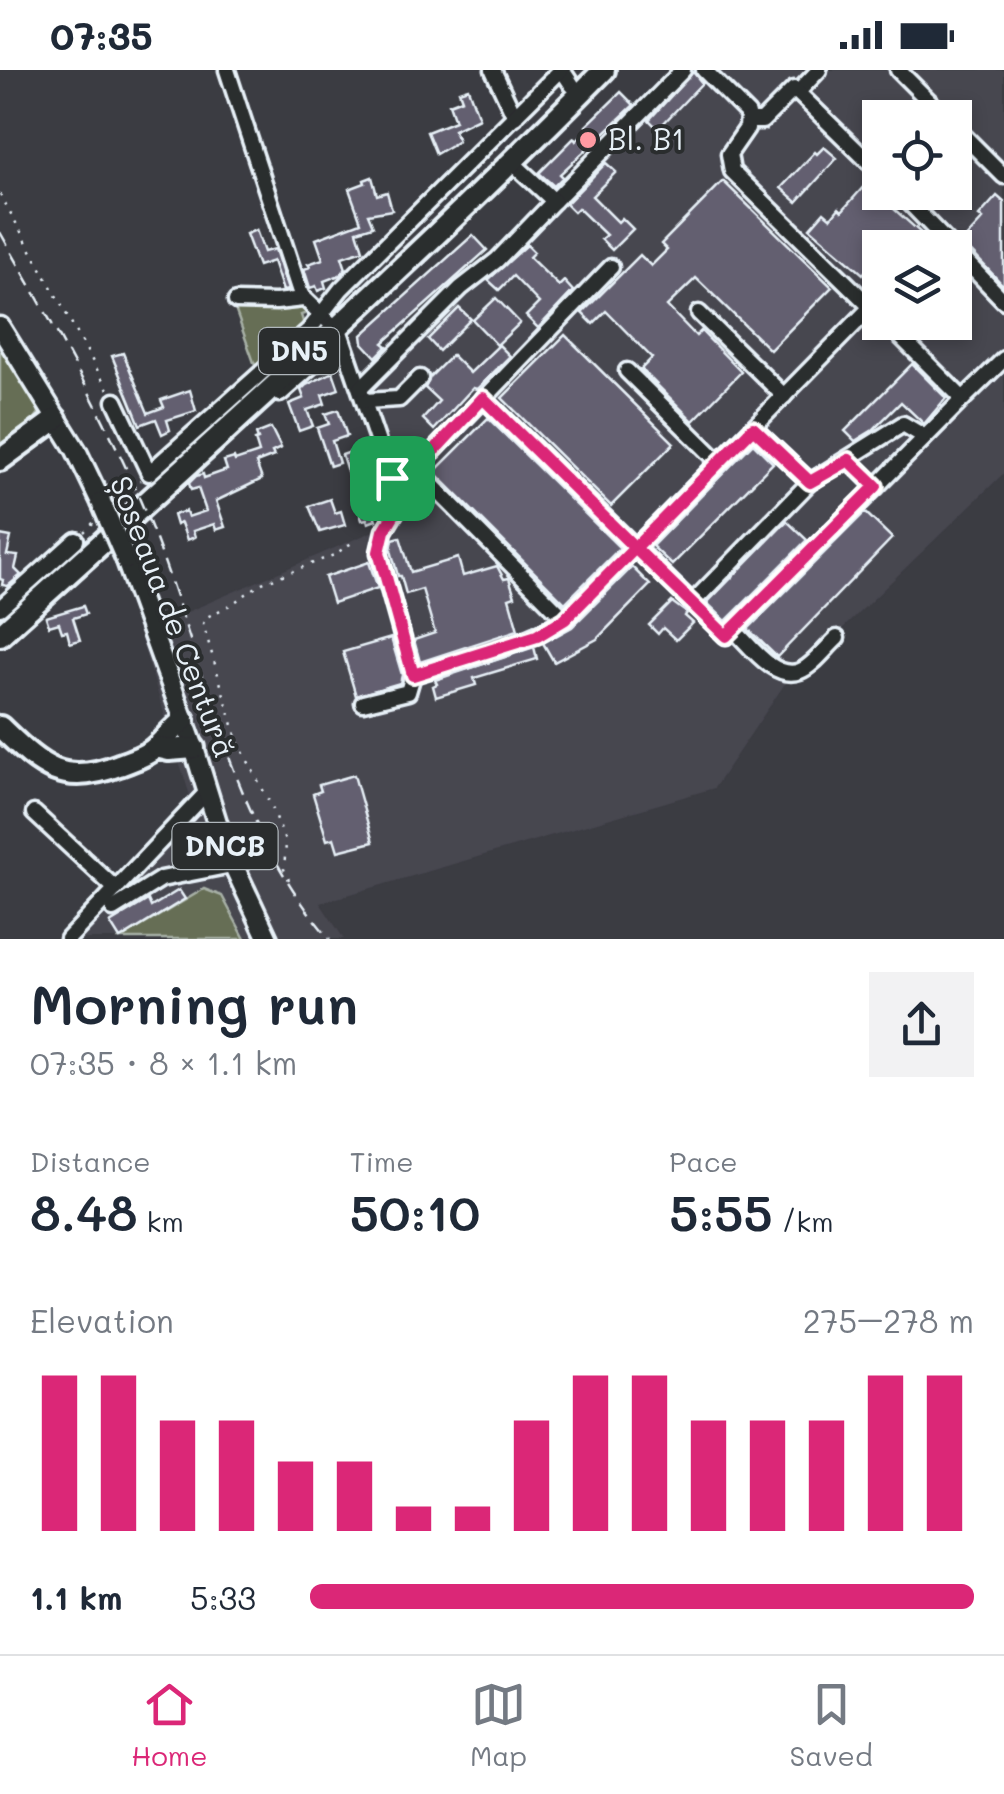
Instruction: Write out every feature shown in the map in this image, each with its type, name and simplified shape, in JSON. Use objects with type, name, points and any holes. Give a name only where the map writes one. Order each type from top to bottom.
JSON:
[{"type":"highway","name":"DN5","points":[[0,621],[329,322],[512,162],[604,70]]},
{"type":"highway","name":"DN5","points":[[0,635],[329,322],[571,74]]},
{"type":"highway","points":[[0,460],[56,419]]},
{"type":"highway","points":[[0,727],[44,766],[67,775],[107,770],[156,747],[184,720]]},
{"type":"highway","points":[[156,747],[194,748]]},
{"type":"main road","name":"Șoseaua de Centură","points":[[0,327],[84,465],[101,502],[184,720],[232,865],[268,939]]},
{"type":"street","points":[[226,70],[303,299],[329,322],[363,395],[400,504],[384,531],[379,552],[413,675],[408,692],[362,703]]},
{"type":"street","points":[[493,70],[515,117]]},
{"type":"street","points":[[363,395],[461,288],[497,260],[684,70]]},
{"type":"street","points":[[704,70],[744,108],[748,121],[729,154],[732,171],[862,299]]},
{"type":"street","points":[[719,84],[732,70]]},
{"type":"street","points":[[800,92],[820,70]]},
{"type":"street","points":[[898,70],[928,100]]},
{"type":"street","points":[[115,401],[148,473],[309,330],[329,322],[515,117],[571,74]]},
{"type":"street","points":[[748,121],[762,121],[794,89],[862,155]]},
{"type":"street","points":[[972,144],[1004,176]]},
{"type":"street","points":[[512,162],[554,201]]},
{"type":"street","points":[[916,210],[936,230]]},
{"type":"street","points":[[392,478],[400,482],[416,470],[611,267]]},
{"type":"street","points":[[972,268],[1004,301]]},
{"type":"street","points":[[236,301],[303,299]]},
{"type":"street","points":[[698,314],[784,396]]},
{"type":"street","points":[[161,500],[333,347],[329,322]]},
{"type":"street","points":[[413,675],[509,648],[565,619],[784,396],[862,324]]},
{"type":"street","points":[[904,340],[964,399]]},
{"type":"street","points":[[483,398],[726,636],[1004,359]]},
{"type":"street","points":[[627,372],[719,462]]},
{"type":"street","points":[[363,395],[398,399],[420,378]]},
{"type":"street","points":[[692,603],[810,482],[903,424],[925,437]]},
{"type":"street","points":[[753,428],[810,482]]},
{"type":"street","points":[[849,460],[876,486]]},
{"type":"street","points":[[416,470],[565,619]]},
{"type":"street","points":[[4,600],[76,540]]},
{"type":"street","points":[[0,647],[77,576]]},
{"type":"street","points":[[733,628],[771,666],[790,673],[802,671],[837,638]]},
{"type":"street","points":[[68,939],[208,792]]},
{"type":"street","points":[[34,813],[116,888]]},
{"type":"street","points":[[113,909],[161,880],[232,865]]},
{"type":"path","points":[[0,194],[115,401]]},
{"type":"path","points":[[289,880],[284,869],[286,844],[238,742],[203,624],[206,618],[262,583],[334,555],[356,540]]},
{"type":"shaded area","points":[[688,70],[1004,70],[1004,473],[784,685],[714,788],[320,903],[344,939],[245,939],[222,896],[204,889],[120,939],[78,939],[196,815],[139,633],[376,530],[390,502],[355,401]]},
{"type":"green space","points":[[303,303],[307,313],[301,315],[305,328],[257,371],[235,309]]},
{"type":"green space","points":[[0,336],[35,396],[39,413],[19,440],[0,453]]},
{"type":"green space","points":[[204,889],[222,896],[245,939],[120,939]]},
{"type":"building","points":[[693,72],[702,83],[658,129],[649,120]]},
{"type":"building","points":[[468,88],[479,118],[454,130],[458,141],[436,154],[427,132],[455,121],[449,104],[462,99],[459,91]]},
{"type":"building","name":"Bl. B1","points":[[621,92],[634,105],[560,174],[563,177],[554,186],[539,173],[574,138],[576,141]]},
{"type":"building","points":[[824,147],[837,158],[797,202],[781,188]]},
{"type":"building","points":[[606,163],[616,172],[592,196],[618,222],[622,218],[633,229],[612,250],[601,239],[606,235],[578,208],[574,212],[566,204]]},
{"type":"building","points":[[372,177],[377,195],[387,192],[392,210],[368,214],[373,226],[357,231],[363,250],[342,257],[346,269],[324,281],[326,288],[310,288],[304,269],[323,259],[316,239],[361,222],[349,189]]},
{"type":"building","points":[[723,181],[832,287],[770,350],[696,278],[667,306],[696,336],[701,331],[741,372],[693,421],[641,369],[652,358],[606,311],[593,324],[582,313],[640,255],[651,266],[667,250],[661,244]]},
{"type":"building","points":[[862,188],[862,210],[895,210],[918,230],[862,230],[862,273],[810,228],[824,212],[831,218],[839,208],[842,211]]},
{"type":"building","points":[[997,196],[1004,202],[1004,286],[972,252],[972,231],[983,219],[979,216]]},
{"type":"building","points":[[256,230],[264,252],[275,249],[288,290],[283,291],[273,261],[258,266],[246,234]]},
{"type":"building","points":[[473,235],[487,250],[383,343],[387,346],[376,357],[363,343],[362,335]]},
{"type":"building","points":[[527,245],[534,252],[529,257],[559,286],[564,281],[573,291],[538,328],[526,316],[539,303],[513,276],[499,290],[488,280]]},
{"type":"building","points":[[496,298],[520,323],[497,345],[473,320]]},
{"type":"building","points":[[459,308],[471,319],[439,351],[428,339]]},
{"type":"building","points":[[565,335],[674,443],[611,506],[502,398]]},
{"type":"building","points":[[499,345],[510,356],[434,430],[423,419],[439,401],[425,388],[430,377],[452,355],[470,373]]},
{"type":"building","points":[[123,353],[148,413],[164,407],[161,400],[190,390],[196,411],[167,420],[170,430],[162,434],[156,419],[140,425],[112,356]]},
{"type":"building","points":[[912,364],[946,398],[924,424],[901,402],[873,430],[855,441],[845,431]]},
{"type":"building","points":[[333,372],[339,389],[322,395],[325,404],[307,410],[313,426],[299,431],[289,404],[304,398],[301,390],[306,385]]},
{"type":"building","points":[[338,410],[347,436],[332,441],[339,463],[330,466],[317,428],[329,424],[325,414]]},
{"type":"building","points":[[488,418],[620,548],[565,603],[434,472]]},
{"type":"building","points":[[271,428],[281,448],[272,452],[274,456],[256,463],[262,479],[216,501],[225,527],[216,530],[214,524],[193,531],[195,537],[187,540],[181,523],[176,525],[173,515],[186,511],[188,517],[206,511],[198,488],[191,490],[189,483],[196,476],[203,474],[204,478],[227,470],[224,461],[259,453],[256,434]]},
{"type":"building","points":[[753,443],[773,463],[672,565],[652,546]]},
{"type":"building","points":[[353,451],[376,520],[368,523],[367,519],[362,520],[342,455]]},
{"type":"building","points":[[330,499],[335,513],[341,511],[345,525],[320,532],[309,506]]},
{"type":"building","points":[[865,512],[892,538],[777,657],[748,629]]},
{"type":"building","points":[[787,521],[807,540],[726,621],[707,603]]},
{"type":"building","points":[[0,535],[11,537],[7,555],[18,556],[15,569],[21,575],[8,586],[2,585],[0,579]]},
{"type":"building","points":[[400,537],[411,572],[458,558],[463,576],[497,566],[504,579],[509,578],[515,596],[509,598],[518,630],[420,662],[414,640],[435,633],[422,589],[406,594],[398,576],[391,550],[393,539]]},
{"type":"building","points":[[369,562],[378,588],[333,603],[325,577]]},
{"type":"building","points":[[632,567],[650,585],[597,639],[554,662],[543,643],[572,627]]},
{"type":"building","points":[[672,602],[693,623],[676,640],[663,628],[658,634],[649,625]]},
{"type":"building","points":[[83,606],[86,614],[73,618],[80,640],[70,643],[67,631],[62,632],[59,623],[49,626],[46,617]]},
{"type":"building","points":[[391,638],[402,675],[400,683],[356,696],[343,652]]},
{"type":"building","points":[[534,647],[537,659],[474,678],[476,685],[436,697],[435,680]]},
{"type":"building","points":[[354,775],[373,842],[338,851],[334,838],[327,840],[313,794],[321,791],[319,785]]},
{"type":"building","points":[[179,890],[185,899],[120,939],[110,923],[148,900],[151,907]]},
{"type":"railway","points":[[0,232],[84,382],[139,497],[245,798],[296,895],[330,939]]},
{"type":"place","name":"Bl. B1","points":[[588,140]]},
{"type":"route","points":[[392,478],[400,482],[407,478],[483,398],[635,548],[753,428],[810,482],[849,460],[876,486],[726,636],[635,548],[565,619],[537,636],[509,648],[413,675],[379,552],[384,531],[400,504],[392,478]]}]
